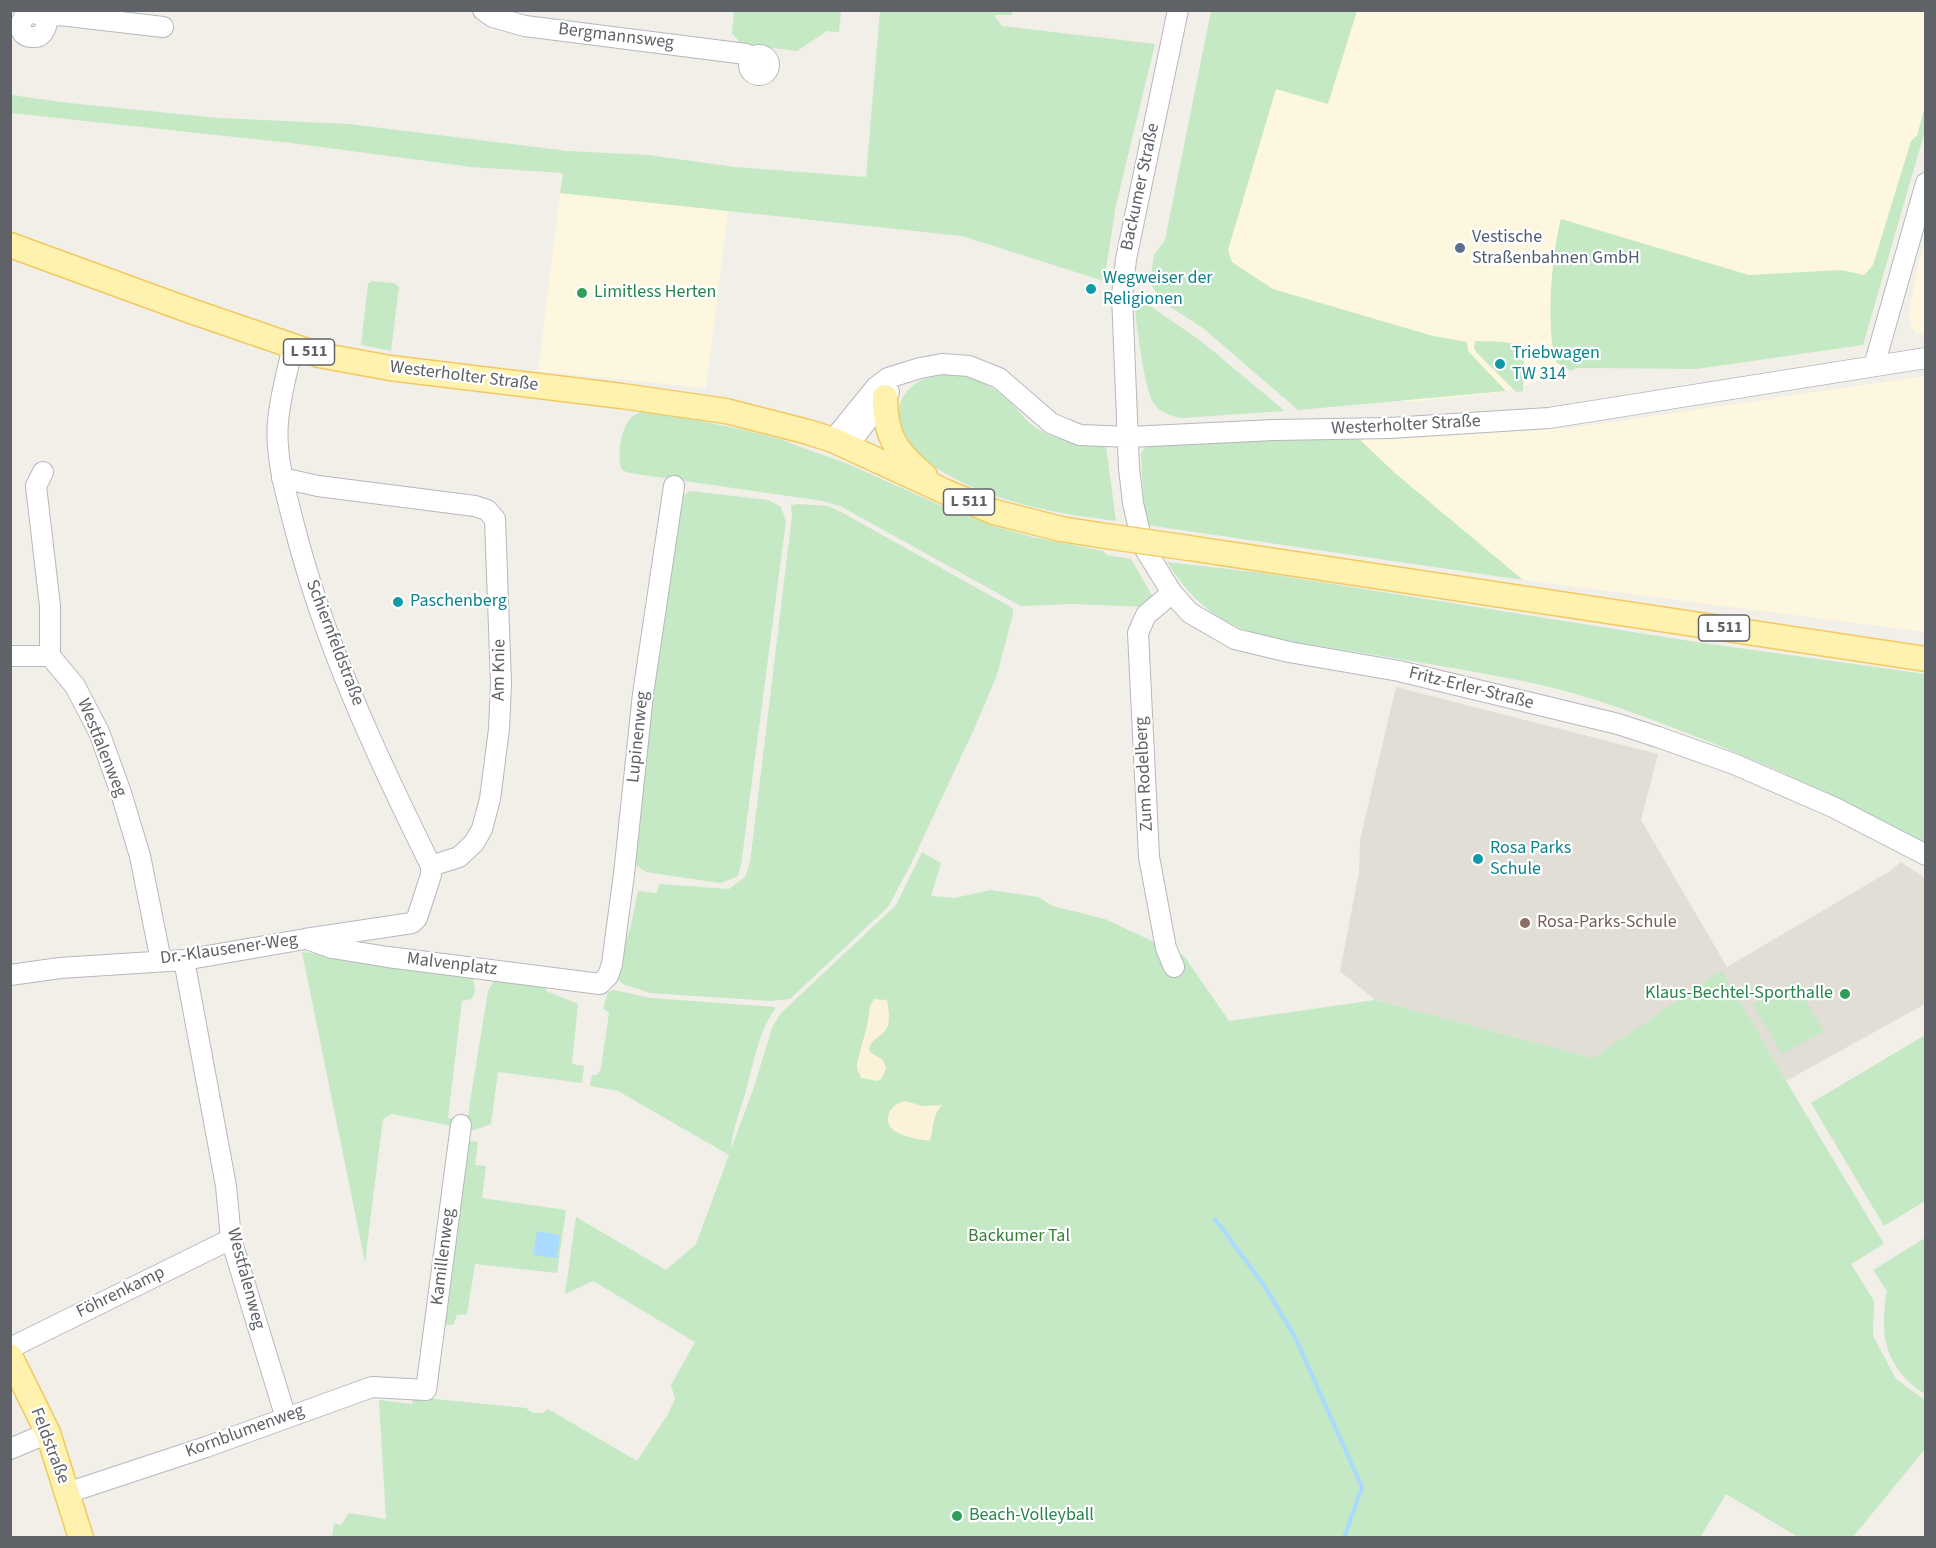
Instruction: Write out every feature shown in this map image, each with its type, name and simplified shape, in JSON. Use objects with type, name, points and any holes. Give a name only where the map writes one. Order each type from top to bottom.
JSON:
[{"type":"main road","name":"Westerholter Straße","points":[[10,245],[319,355],[390,369],[622,396],[726,411],[808,432],[840,444]]},
{"type":"main road","points":[[885,397],[888,434],[912,465],[946,492]]},
{"type":"main road","name":"L 511","points":[[840,444],[994,512],[1061,529],[1926,659]]},
{"type":"main road","name":"Feldstraße","points":[[10,1356],[48,1433],[81,1538]]},
{"type":"street","name":"Bergmannsweg","points":[[483,10],[493,17],[525,26],[746,54],[751,58]]},
{"type":"street","name":"Backumer Straße","points":[[1129,437],[1122,295],[1124,276],[1178,10]]},
{"type":"street","points":[[46,14],[163,27]]},
{"type":"street","points":[[1874,366],[1926,183]]},
{"type":"street","name":"Schiernfeldstraße","points":[[293,347],[286,372],[278,424],[282,478],[303,561],[335,651],[375,749],[431,866]]},
{"type":"street","name":"Westerholter Straße","points":[[840,444],[876,387],[888,378],[942,364],[969,366],[999,378],[1051,423],[1080,435],[1129,437],[1274,430],[1390,428],[1549,418],[1926,358]]},
{"type":"street","points":[[840,444],[885,397],[903,373]]},
{"type":"street","name":"Fritz-Erler-Straße","points":[[1129,437],[1132,503],[1143,546],[1172,593],[1190,613],[1235,639],[1289,652],[1399,671],[1618,724],[1734,764],[1833,807],[1926,855]]},
{"type":"street","points":[[10,656],[50,656],[50,606],[36,486],[43,472]]},
{"type":"street","name":"Am Knie","points":[[282,478],[318,486],[475,506],[488,510],[495,519],[501,683],[489,799],[482,829],[474,843],[459,857],[431,866]]},
{"type":"street","name":"Lupinenweg","points":[[600,984],[608,976],[612,964],[643,694],[674,486]]},
{"type":"street","name":"Zum Rodelberg","points":[[1172,593],[1146,615],[1138,633],[1149,857],[1166,948],[1174,967]]},
{"type":"street","name":"Westfalenweg","points":[[50,656],[75,686],[102,742],[140,856],[161,961]]},
{"type":"street","name":"Dr.-Klausener-Weg","points":[[10,975],[60,968],[184,960],[305,939],[412,924],[421,911],[431,875],[431,866]]},
{"type":"street","name":"Malvenplatz","points":[[305,939],[332,948],[388,957],[600,984]]},
{"type":"street","name":"Westfalenweg","points":[[184,960],[226,1186],[231,1239],[286,1418]]},
{"type":"street","name":"Kamillenweg","points":[[426,1390],[461,1125]]},
{"type":"street","name":"Föhrenkamp","points":[[10,1348],[231,1239]]},
{"type":"street","name":"Kornblumenweg","points":[[67,1493],[196,1451],[372,1387],[426,1390]]},
{"type":"street","points":[[10,1449],[48,1433]]},
{"type":"shaded area","name":"Vestische Straßenbahnen GmbH","points":[[1221,11],[1925,11],[1925,131],[1863,345],[1697,369],[1576,368],[1505,392],[1408,402],[1169,259]]},
{"type":"shaded area","points":[[560,193],[728,211],[706,388],[538,371]]},
{"type":"shaded area","points":[[1925,239],[1925,335],[1915,333],[1909,313]]},
{"type":"shaded area","points":[[1925,376],[1925,632],[1523,580],[1396,474],[1359,439],[1572,428]]},
{"type":"shaded area","name":"Rosa-Parks-Schule","points":[[1396,687],[1658,754],[1641,820],[1727,967],[1890,871],[1901,862],[1925,878],[1925,1004],[1786,1081],[1722,972],[1593,1058],[1375,1000],[1340,971],[1359,872],[1360,840]]},
{"type":"green space","points":[[734,11],[841,11],[839,32],[827,31],[797,51],[741,44],[732,33]]},
{"type":"green space","points":[[880,11],[1012,11],[1012,15],[994,15],[1002,26],[1155,44],[1116,205],[1104,281],[962,236],[560,193],[563,173],[472,167],[291,143],[11,113],[11,95],[219,118],[349,124],[568,151],[648,155],[735,167],[866,177]]},
{"type":"green space","points":[[1211,11],[1357,11],[1328,104],[1276,89],[1228,250],[1232,262],[1273,289],[1433,336],[1467,342],[1468,351],[1506,391],[1298,410],[1203,328],[1161,301],[1152,286],[1154,255],[1165,240]]},
{"type":"green space","points":[[1925,106],[1925,131],[1863,345],[1697,369],[1577,368],[1571,371],[1557,363],[1551,332],[1551,291],[1561,219],[1749,275],[1841,270],[1864,275],[1873,265],[1911,141],[1917,136]]},
{"type":"green space","points":[[372,281],[394,283],[399,287],[391,351],[361,345],[368,284]]},
{"type":"green space","points":[[1147,304],[1201,341],[1285,411],[1181,418],[1158,409],[1147,385],[1135,308]]},
{"type":"green space","points":[[1475,341],[1503,342],[1518,347],[1524,362],[1523,391],[1517,392],[1512,388],[1476,352]]},
{"type":"green space","points":[[956,374],[979,381],[993,389],[1006,398],[1032,425],[1043,432],[1087,445],[1106,446],[1116,521],[1043,509],[996,496],[952,477],[919,455],[906,441],[900,429],[898,413],[902,399],[912,387],[924,379]]},
{"type":"green space","points":[[647,410],[779,439],[848,464],[953,511],[994,526],[1131,559],[1153,597],[1147,607],[1073,604],[1021,606],[840,506],[823,501],[629,473],[622,470],[620,465],[624,430],[632,417]]},
{"type":"green space","points":[[1359,439],[1396,474],[1523,580],[1147,525],[1144,518],[1141,455],[1148,446],[1168,443]]},
{"type":"green space","points":[[690,491],[768,500],[781,507],[786,521],[741,865],[737,877],[720,883],[646,872],[634,864],[632,841],[677,499]]},
{"type":"green space","points":[[791,505],[828,506],[843,513],[1013,609],[997,675],[910,866],[888,907],[790,999],[772,1001],[650,993],[623,984],[615,977],[618,959],[630,930],[638,891],[656,893],[660,884],[729,889],[745,877],[750,863],[792,516]]},
{"type":"green space","points":[[1167,562],[1263,573],[1696,642],[1925,674],[1925,844],[1804,782],[1711,742],[1627,710],[1555,688],[1514,679],[1289,642],[1245,630],[1231,624],[1203,605],[1187,590]]},
{"type":"green space","name":"Backumer Tal","points":[[922,852],[941,863],[931,896],[955,898],[990,890],[1038,897],[1053,906],[1105,919],[1184,956],[1229,1021],[1375,1000],[1593,1058],[1722,971],[1884,1244],[1851,1264],[1874,1301],[1873,1336],[1896,1379],[1925,1400],[1925,1449],[1853,1537],[1798,1537],[1726,1494],[1700,1538],[332,1538],[334,1523],[341,1525],[349,1513],[386,1519],[379,1400],[412,1404],[414,1397],[526,1408],[533,1413],[543,1413],[548,1409],[637,1461],[668,1414],[675,1399],[671,1385],[695,1342],[593,1281],[565,1294],[576,1217],[666,1270],[696,1244],[729,1155],[618,1091],[590,1086],[592,1075],[597,1075],[601,1069],[609,1013],[603,1008],[608,992],[614,990],[651,998],[775,1007],[764,1028],[757,1050],[731,1149],[754,1087],[772,1028],[780,1014],[896,905]]},
{"type":"green space","points":[[302,952],[462,970],[473,978],[475,992],[472,999],[462,1001],[448,1118],[457,1120],[457,1127],[392,1114],[383,1119],[365,1262]]},
{"type":"green space","points":[[495,979],[545,983],[546,991],[578,1004],[572,1064],[584,1066],[582,1083],[498,1072],[491,1124],[465,1133],[488,991]]},
{"type":"green space","points":[[1794,982],[1824,1031],[1782,1054],[1753,1005]]},
{"type":"green space","points":[[1925,1035],[1925,1201],[1884,1226],[1811,1103]]},
{"type":"green space","points":[[464,1140],[478,1142],[475,1165],[486,1166],[482,1198],[566,1210],[557,1273],[475,1264],[467,1314],[457,1315],[453,1325],[441,1324]]},
{"type":"green space","points":[[1925,1238],[1925,1394],[1901,1374],[1893,1362],[1885,1336],[1887,1291],[1873,1270]]},
{"type":"sand","points":[[874,999],[887,1000],[889,1016],[886,1030],[872,1042],[869,1049],[871,1053],[883,1060],[886,1068],[882,1078],[878,1081],[861,1078],[857,1069],[870,1006]]},
{"type":"sand","points":[[906,1101],[922,1106],[942,1105],[935,1118],[930,1141],[900,1134],[889,1125],[890,1111],[897,1104]]},
{"type":"water","points":[[537,1231],[560,1235],[557,1258],[533,1255]]},
{"type":"waterway","points":[[1215,1219],[1263,1284],[1294,1335],[1362,1487],[1344,1538]]},
{"type":"place","name":"Vestische Straßenbahnen GmbH","points":[[1460,248]]},
{"type":"place","name":"Wegweiser der Religionen","points":[[1091,289]]},
{"type":"place","name":"Limitless Herten","points":[[582,293]]},
{"type":"place","name":"Triebwagen TW 314","points":[[1500,364]]},
{"type":"place","name":"Paschenberg","points":[[398,602]]},
{"type":"place","name":"Rosa Parks Schule","points":[[1478,859]]},
{"type":"place","name":"Rosa-Parks-Schule","points":[[1525,923]]},
{"type":"place","name":"Klaus-Bechtel-Sporthalle","points":[[1845,994]]},
{"type":"place","name":"Beach-Volleyball","points":[[957,1516]]}]
